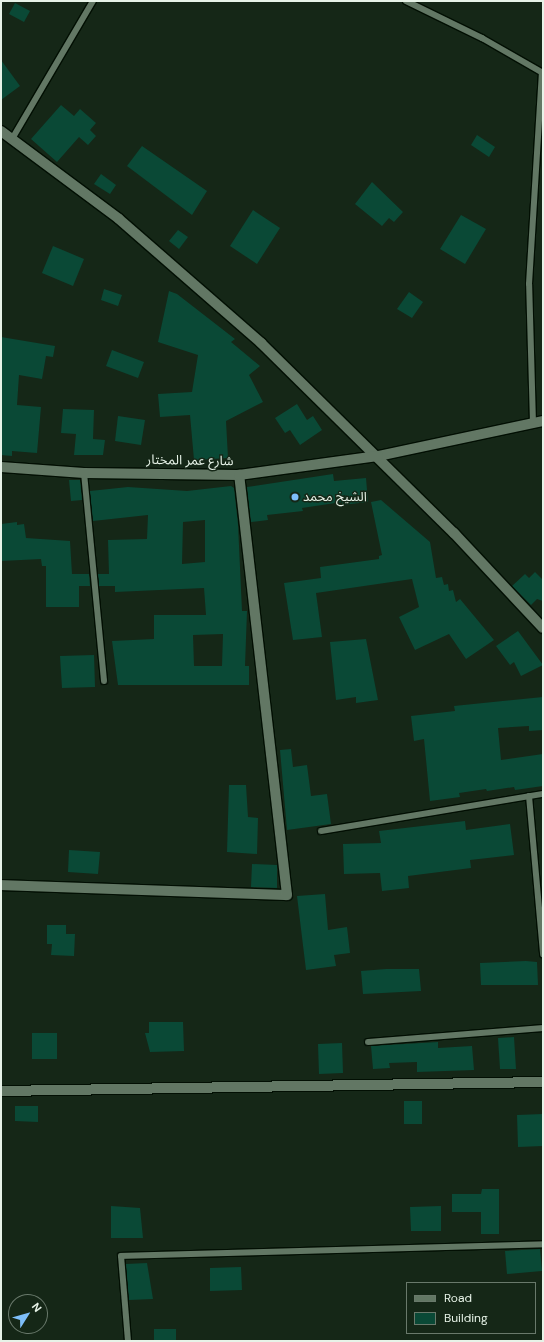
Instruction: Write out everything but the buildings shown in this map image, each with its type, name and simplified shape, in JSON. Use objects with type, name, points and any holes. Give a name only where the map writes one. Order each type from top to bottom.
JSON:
[{"type":"street","points":[[1,131],[131,230],[261,343],[378,456],[543,628]]},
{"type":"street","name":"شارع عمر المختار","points":[[1,467],[84,473],[239,475],[378,456],[538,422]]},
{"type":"street","points":[[1,885],[287,895],[239,475]]},
{"type":"street","points":[[1,1091],[543,1082]]},
{"type":"lane","points":[[12,139],[93,1]]},
{"type":"lane","points":[[406,1],[482,38],[542,73],[529,284],[538,422]]},
{"type":"lane","points":[[84,473],[104,681]]},
{"type":"lane","points":[[321,831],[543,794]]},
{"type":"lane","points":[[529,796],[543,954]]},
{"type":"lane","points":[[368,1042],[543,1028]]},
{"type":"lane","points":[[128,1341],[121,1256],[543,1244]]},
{"type":"place","name":"الشيخ محمد","points":[[295,497]]}]
